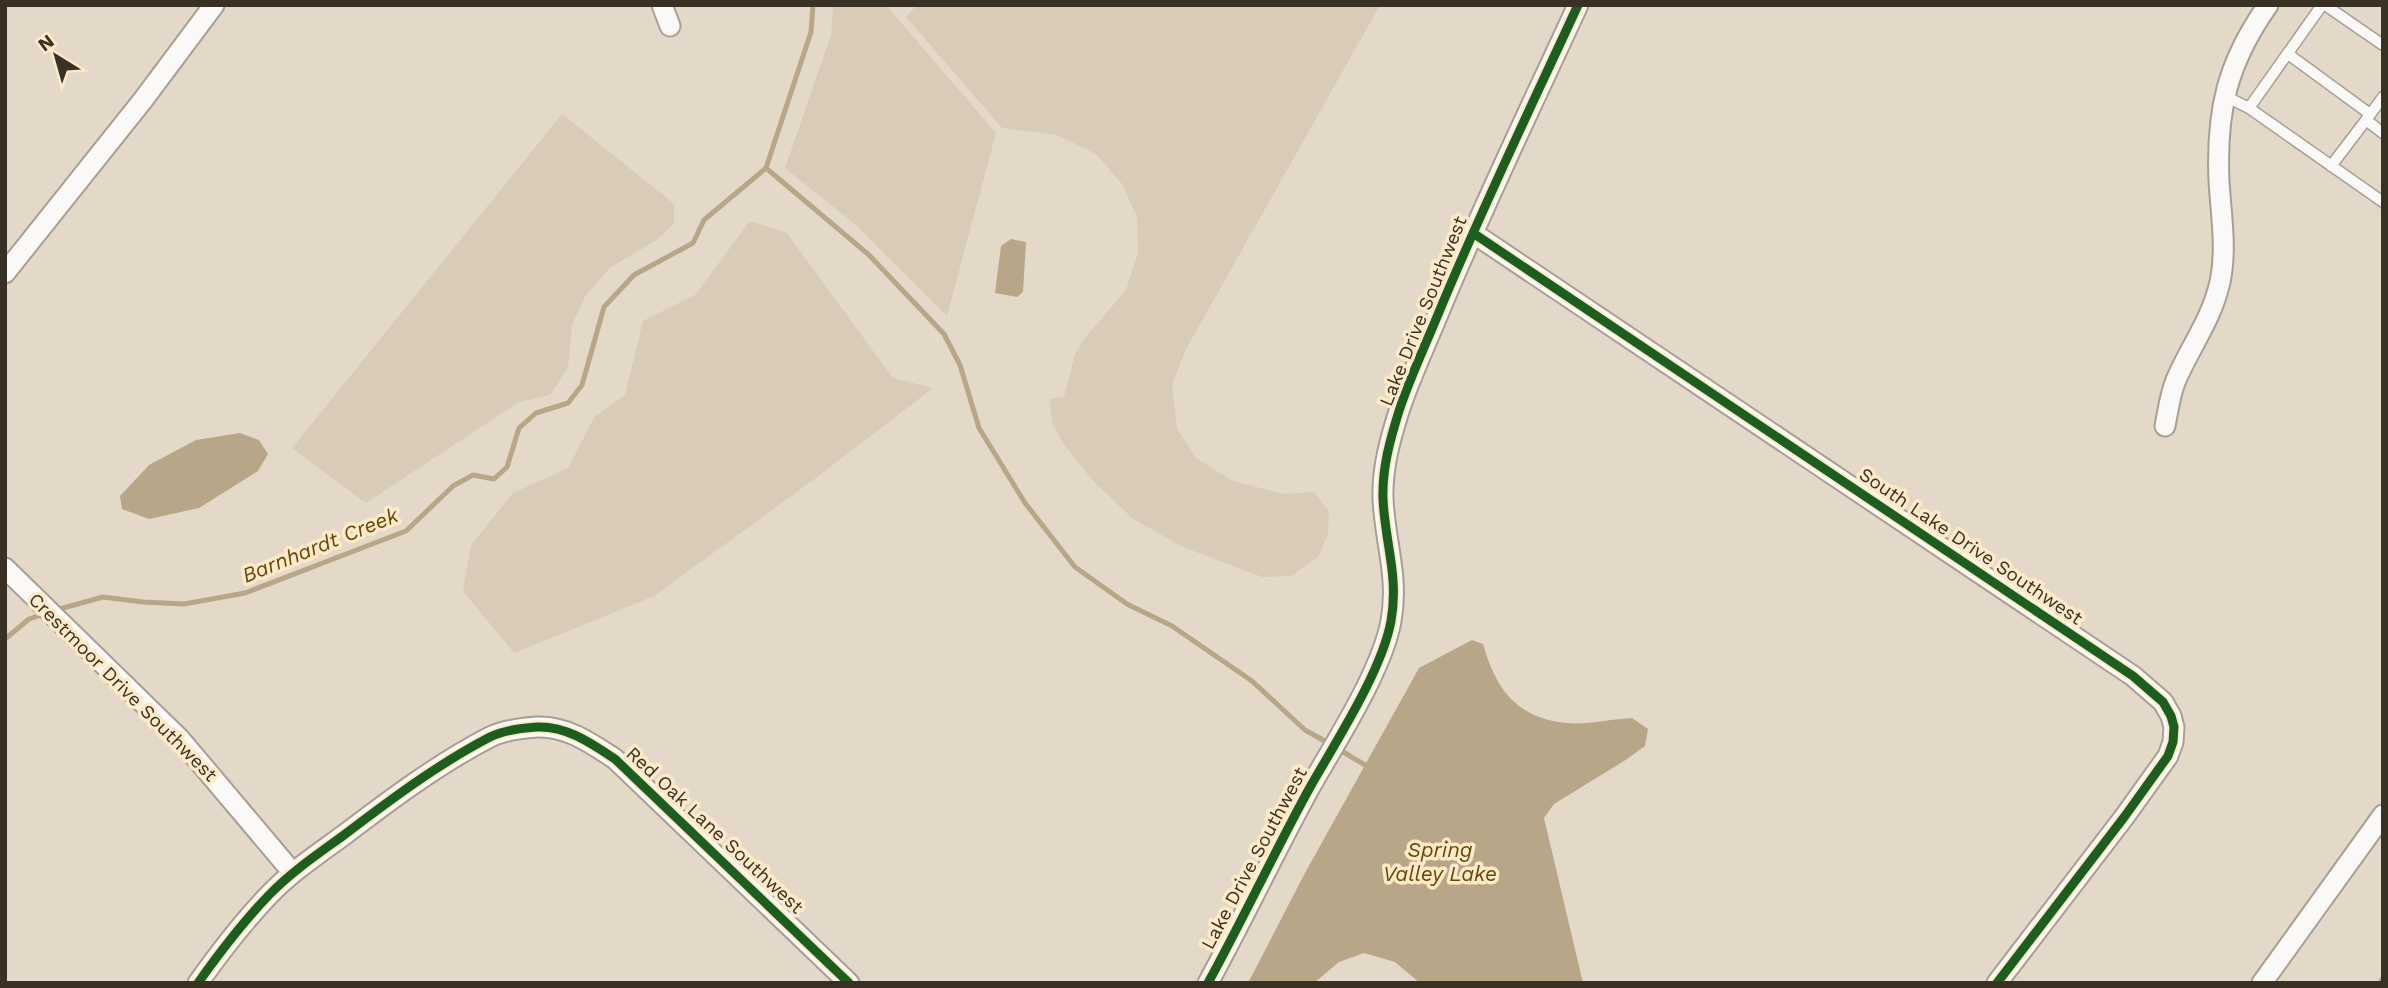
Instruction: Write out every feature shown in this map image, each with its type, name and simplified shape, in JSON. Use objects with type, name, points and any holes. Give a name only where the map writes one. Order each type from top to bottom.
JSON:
[{"type":"street","points":[[5,273],[214,5]]},
{"type":"street","points":[[662,5],[670,26]]},
{"type":"street","name":"Lake Drive Southwest","points":[[1208,983],[1271,859],[1366,687],[1384,644],[1391,624],[1395,596],[1393,563],[1383,501],[1386,457],[1401,407],[1473,233],[1578,5]]},
{"type":"street","points":[[2165,426],[2169,400],[2176,380],[2199,340],[2220,281],[2223,253],[2219,180],[2221,113],[2225,95],[2240,51],[2269,5]]},
{"type":"street","name":"South Lake Drive Southwest","points":[[1473,233],[2133,676],[2163,702],[2174,727],[2168,756],[1997,983]]},
{"type":"street","name":"Crestmoor Drive Southwest","points":[[5,568],[180,739],[293,873]]},
{"type":"street","name":"Red Oak Lane Southwest","points":[[198,983],[239,929],[293,873],[385,804],[492,736],[515,729],[539,727],[561,730],[581,737],[615,759],[849,983]]},
{"type":"street","points":[[2262,983],[2383,815]]},
{"type":"lane","points":[[2249,108],[2323,5],[2383,46]]},
{"type":"lane","points":[[2288,54],[2368,117],[2383,133]]},
{"type":"lane","points":[[2225,95],[2249,108],[2383,202]]},
{"type":"lane","points":[[2331,166],[2383,97]]},
{"type":"shaded area","points":[[831,5],[886,5],[996,133],[947,316],[855,224],[785,168],[831,35]]},
{"type":"shaded area","points":[[917,5],[1380,5],[1185,351],[1172,386],[1177,428],[1196,458],[1233,481],[1284,494],[1314,492],[1329,511],[1328,534],[1318,557],[1291,576],[1262,577],[1183,547],[1132,518],[1093,481],[1063,443],[1052,423],[1050,399],[1064,397],[1075,354],[1084,339],[1126,290],[1138,253],[1137,217],[1122,184],[1096,154],[1057,135],[1002,128],[906,17]]},
{"type":"shaded area","points":[[562,114],[674,204],[674,224],[655,241],[611,267],[585,296],[572,325],[568,367],[550,395],[519,402],[366,503],[292,448]]},
{"type":"shaded area","points":[[750,221],[786,232],[893,378],[933,388],[816,478],[654,596],[514,653],[463,591],[471,545],[513,493],[568,468],[595,416],[625,395],[643,321],[695,295]]},
{"type":"water","points":[[1011,239],[1026,242],[1023,292],[1017,297],[995,293],[1001,246]]},
{"type":"water","points":[[240,433],[259,440],[268,454],[258,471],[199,508],[149,519],[122,509],[120,496],[149,465],[196,440]]},
{"type":"water","name":"Spring Valley Lake","points":[[1472,640],[1483,644],[1494,675],[1511,698],[1534,715],[1567,723],[1632,718],[1648,729],[1645,746],[1554,804],[1544,818],[1583,983],[1420,983],[1395,962],[1364,953],[1339,962],[1314,983],[1248,983],[1305,873],[1419,668]]},
{"type":"waterway","name":"Barnhardt Creek","points":[[56,610],[103,597],[184,604],[245,593],[406,531],[453,486],[473,475],[494,479],[507,467],[519,428],[536,413],[568,403],[582,385],[604,307],[634,275],[693,243],[704,220],[766,168],[811,32],[813,5]]},
{"type":"waterway","points":[[766,168],[869,255],[944,334],[960,365],[979,428],[1025,503],[1075,567],[1127,604],[1172,626],[1252,681],[1305,730],[1330,744]]},
{"type":"waterway","name":"Barnhardt Creek","points":[[5,639],[29,619],[47,613]]},
{"type":"waterway","points":[[1338,749],[1365,765],[1369,764]]},
{"type":"waterway","points":[[2380,983],[2383,978]]},
{"type":"cycle path","points":[[1208,983],[1296,813],[1368,684],[1386,641],[1393,605],[1393,574],[1384,515],[1383,488],[1387,454],[1403,398],[1472,234],[1578,5]]},
{"type":"cycle path","points":[[1473,233],[2133,676],[2163,702],[2174,727],[2168,756],[1997,983]]},
{"type":"cycle path","points":[[198,983],[259,905],[305,864],[452,759],[490,737],[537,727],[569,732],[615,759],[849,983]]}]
